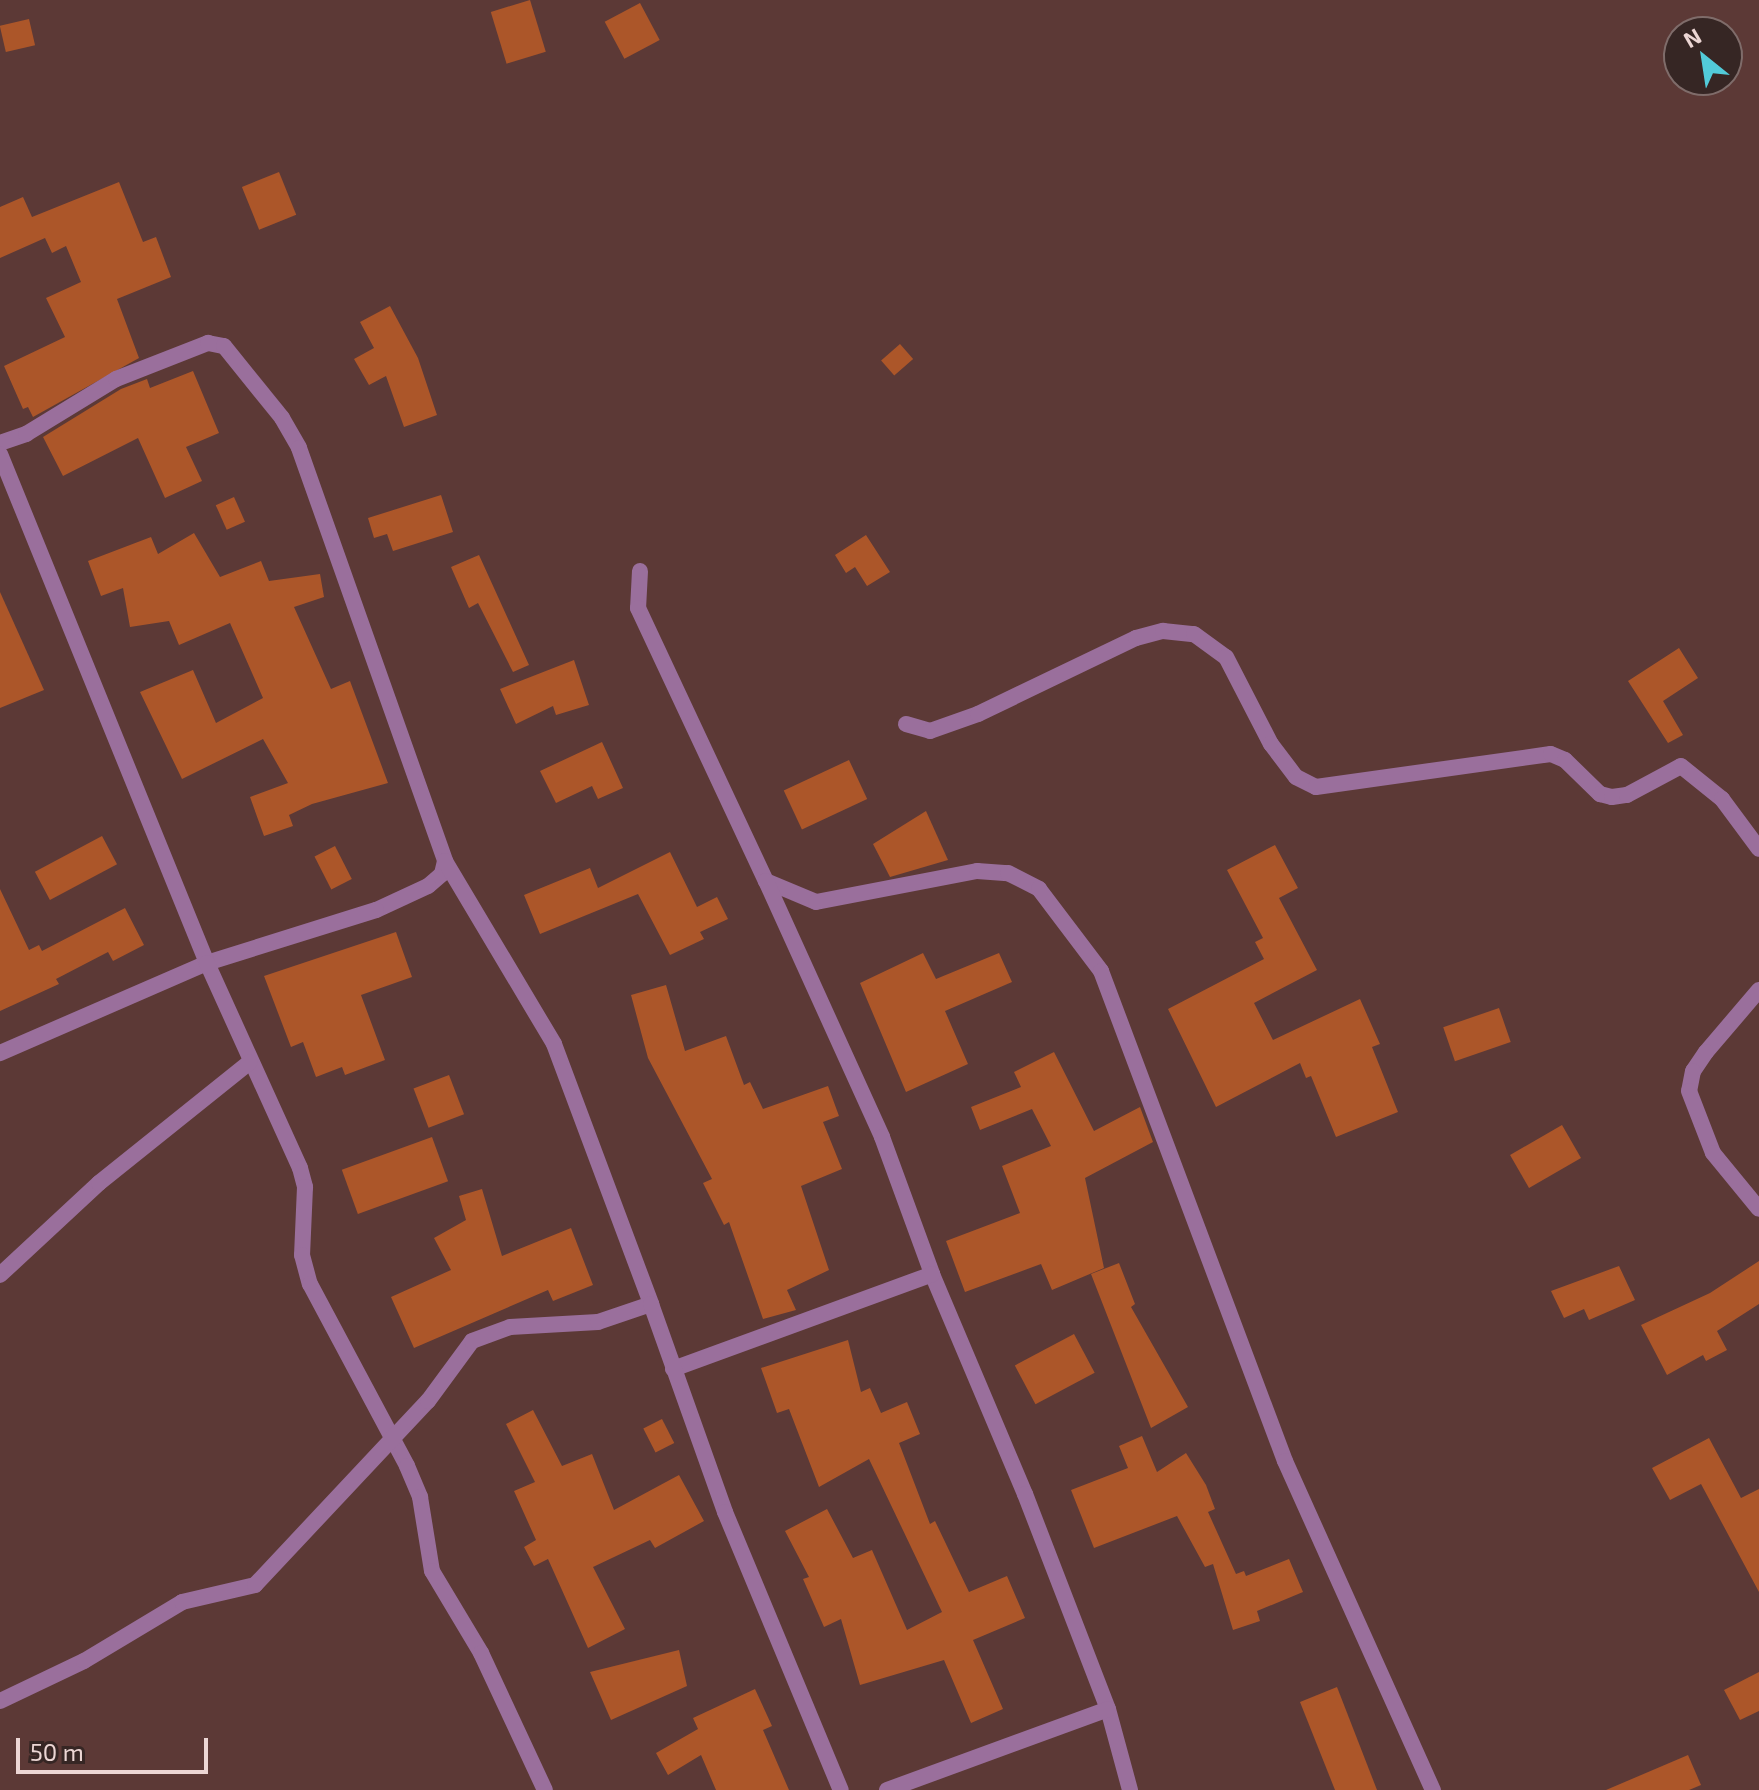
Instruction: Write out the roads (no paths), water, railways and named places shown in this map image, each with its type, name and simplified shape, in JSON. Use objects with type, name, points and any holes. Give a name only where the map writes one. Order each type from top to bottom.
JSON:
[{"type":"street","points":[[0,443],[26,434],[116,379],[208,343],[224,346],[282,418],[299,448],[445,861],[554,1044],[725,1512],[841,1790]]},
{"type":"street","points":[[0,454],[207,963],[300,1168],[305,1187],[302,1255],[310,1284],[420,1497],[432,1571],[481,1653],[545,1790]]},
{"type":"street","points":[[640,571],[638,608],[871,1110],[932,1274],[1108,1709],[1130,1790]]},
{"type":"street","points":[[906,724],[930,731],[978,714],[1136,638],[1163,631],[1194,634],[1226,657],[1271,744],[1296,777],[1316,787],[1551,754],[1565,760],[1600,794],[1612,797],[1627,795],[1681,766],[1722,799],[1759,849]]},
{"type":"street","points":[[0,1053],[207,963],[376,910],[428,886],[442,874],[445,861]]},
{"type":"street","points":[[766,881],[816,902],[977,871],[1008,873],[1039,889],[1074,932],[1101,971],[1125,1026],[1285,1461],[1433,1790]]},
{"type":"street","points":[[1759,990],[1706,1052],[1693,1071],[1689,1091],[1713,1153],[1759,1209]]},
{"type":"street","points":[[0,1275],[99,1183],[250,1062]]},
{"type":"street","points":[[673,1369],[932,1274]]},
{"type":"street","points":[[0,1701],[84,1661],[182,1602],[255,1585],[390,1435],[428,1401],[472,1341],[510,1327],[598,1322],[651,1304]]},
{"type":"street","points":[[887,1790],[1108,1709]]}]
